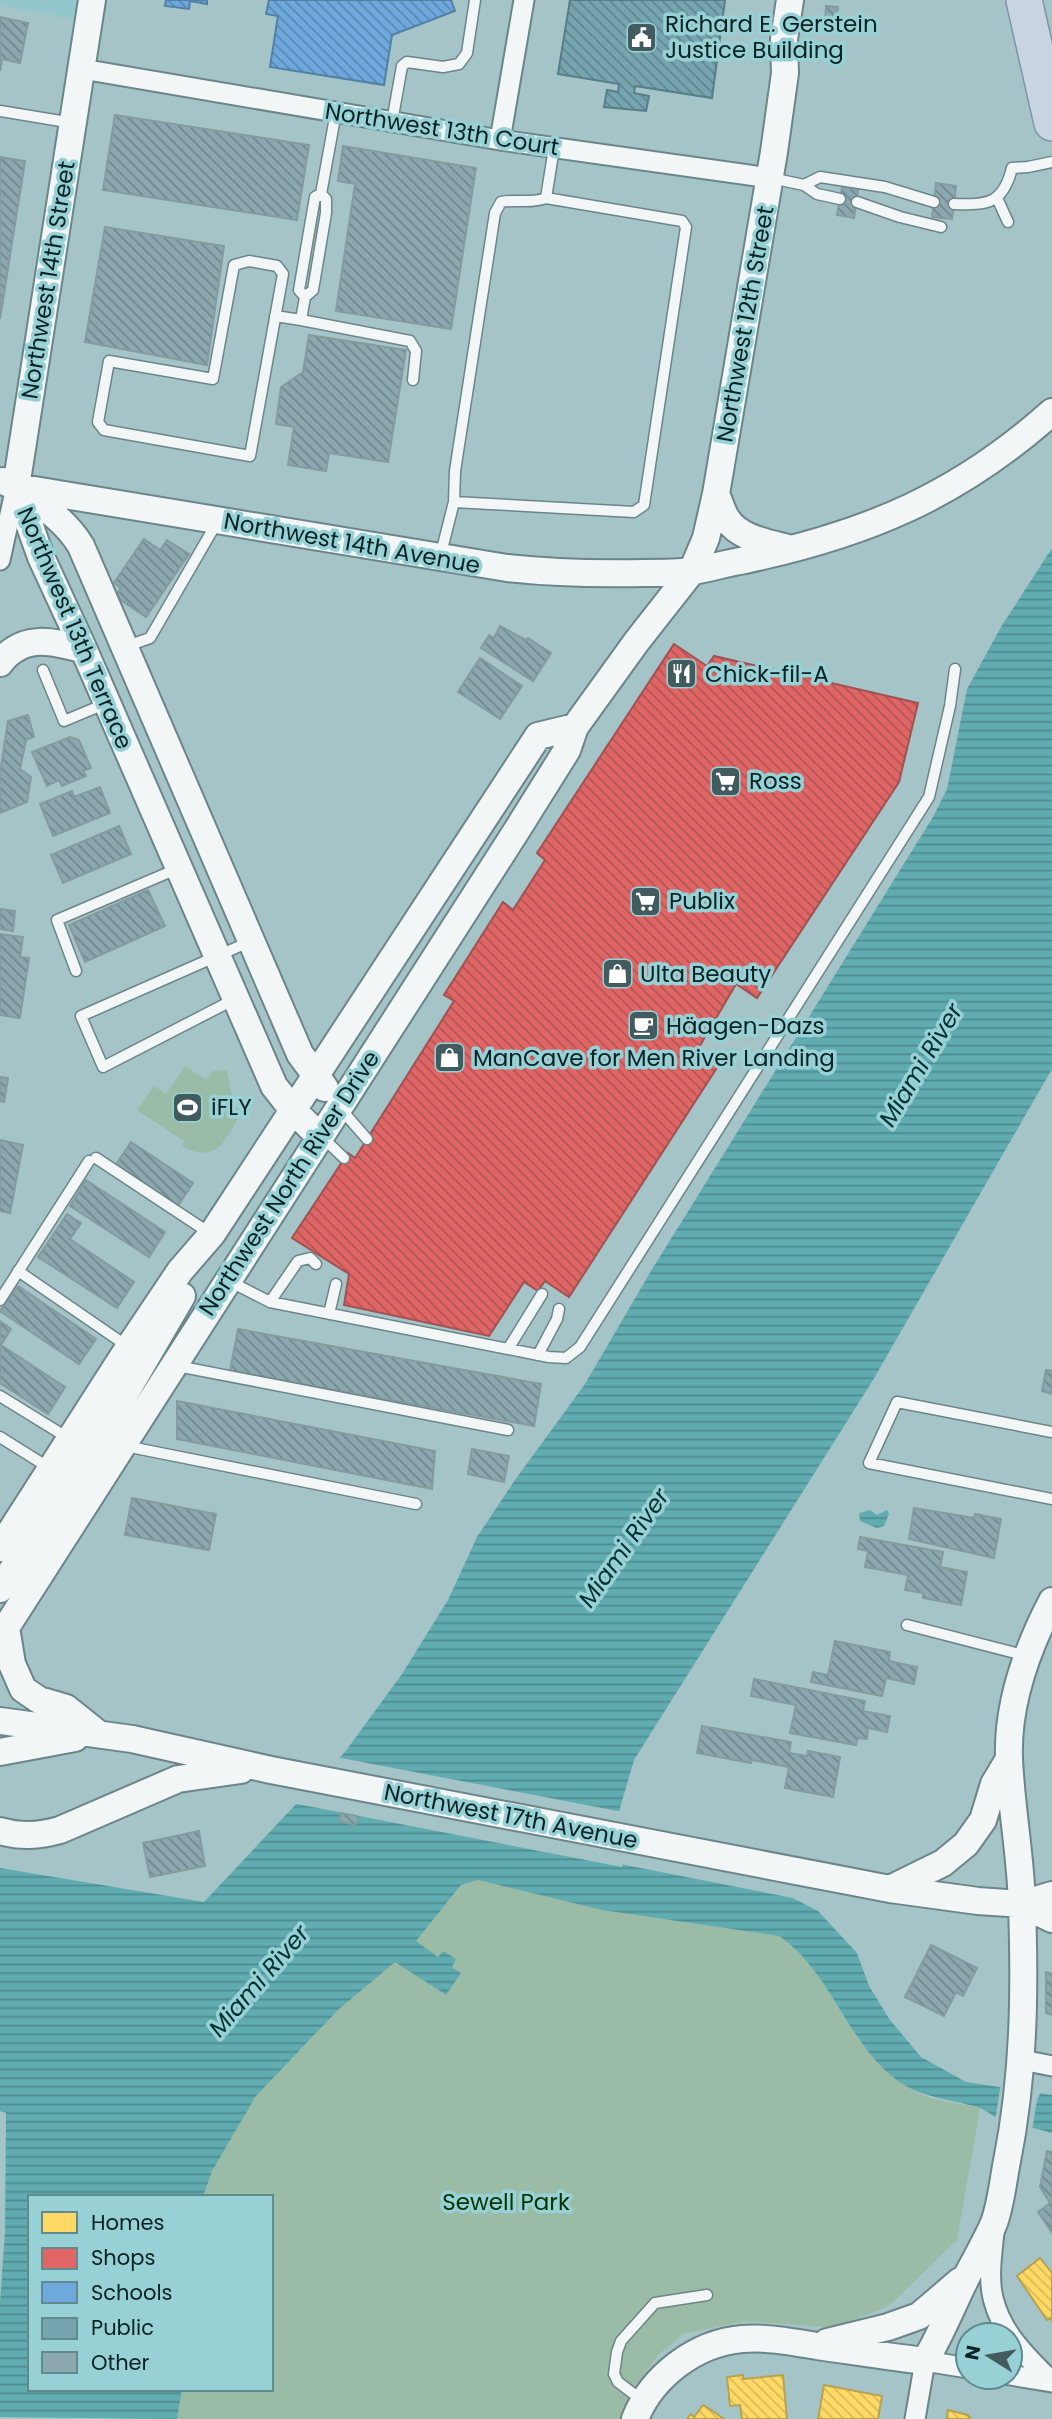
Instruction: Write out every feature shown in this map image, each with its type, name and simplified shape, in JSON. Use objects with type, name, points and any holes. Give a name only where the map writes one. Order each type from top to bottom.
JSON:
[{"type":"highway","points":[[1024,0],[1052,123]]},
{"type":"main road","name":"Northwest 14th Street","points":[[5,485],[73,123],[92,0]]},
{"type":"main road","name":"Northwest 12th Street","points":[[692,571],[706,538],[716,494],[785,74],[784,39],[790,0]]},
{"type":"main road","name":"Northwest 12th Street","points":[[785,74],[800,45],[807,0]]},
{"type":"main road","points":[[692,571],[793,550],[860,529],[921,504],[982,467],[1052,412]]},
{"type":"main road","name":"Northwest 14th Avenue","points":[[5,485],[236,521],[507,568],[574,573],[692,571]]},
{"type":"main road","name":"Northwest 13th Terrace","points":[[5,485],[52,512],[74,535],[125,646],[300,1054],[338,1106]]},
{"type":"main road","name":"Northwest 13th Terrace","points":[[5,485],[84,650],[274,1086],[292,1109],[320,1136]]},
{"type":"main road","points":[[716,494],[734,528],[793,550]]},
{"type":"main road","name":"Northwest North River Drive","points":[[3,1632],[559,762],[575,727],[692,571]]},
{"type":"main road","points":[[0,663],[13,650],[25,644],[58,643],[84,650]]},
{"type":"main road","name":"Northwest North River Drive","points":[[4,1569],[51,1469],[129,1347],[180,1271],[212,1234],[538,736],[575,727]]},
{"type":"main road","points":[[4,1569],[119,1404],[165,1326],[212,1234]]},
{"type":"main road","points":[[925,2361],[994,2221],[1013,2131],[1021,2073],[1022,1904],[1009,1759],[1013,1709],[1027,1656],[1052,1601]]},
{"type":"main road","points":[[3,1632],[12,1664],[23,1689],[39,1700],[66,1708],[97,1733]]},
{"type":"main road","name":"Northwest 17th Avenue","points":[[0,1721],[132,1739],[271,1770],[890,1889],[1022,1904],[1052,1895]]},
{"type":"main road","points":[[0,1752],[97,1733]]},
{"type":"main road","points":[[890,1889],[943,1863],[966,1844],[982,1820],[991,1800],[994,1784],[1009,1759]]},
{"type":"main road","points":[[0,1831],[26,1836],[42,1835],[60,1830],[178,1780],[230,1770],[271,1770]]},
{"type":"main road","name":"Northwest 17th Avenue","points":[[1022,1904],[1052,1919]]},
{"type":"main road","points":[[812,2345],[909,2320],[928,2310],[969,2272]]},
{"type":"main road","points":[[909,2320],[909,2342],[925,2361]]},
{"type":"main road","points":[[639,2410],[659,2381],[673,2368],[696,2353],[721,2343],[761,2339],[925,2361]]},
{"type":"street","points":[[500,140],[524,0]]},
{"type":"street","name":"Northwest 13th Court","points":[[82,69],[500,140],[769,178]]},
{"type":"street","name":"Northwest 14th Street","points":[[0,560],[5,485]]},
{"type":"street","points":[[1021,2073],[1052,2066]]},
{"type":"street","points":[[994,2221],[991,2284],[998,2313],[1023,2352],[1052,2382]]},
{"type":"street","points":[[915,2419],[925,2361],[954,2366]]},
{"type":"street","points":[[1024,2377],[1052,2382]]},
{"type":"lane","points":[[392,122],[402,66],[407,62],[443,67],[459,64],[467,53],[475,0]]},
{"type":"lane","points":[[0,111],[73,123]]},
{"type":"lane","points":[[301,320],[305,297],[299,290],[302,267],[315,197],[321,194],[336,113]]},
{"type":"lane","points":[[546,198],[554,148]]},
{"type":"lane","points":[[954,204],[985,204],[998,198],[1004,190],[1012,168],[1052,162]]},
{"type":"lane","name":"Northwest 13th Court","points":[[804,185],[820,177],[886,187],[934,202]]},
{"type":"lane","name":"Northwest 13th Court","points":[[769,178],[804,185],[817,194],[840,199]]},
{"type":"lane","points":[[440,558],[454,502],[455,471],[495,213],[501,202],[538,202],[546,198],[682,221],[686,227],[644,505],[634,512],[454,502]]},
{"type":"lane","points":[[998,198],[1008,222]]},
{"type":"lane","points":[[856,202],[941,227]]},
{"type":"lane","points":[[248,261],[277,266],[283,274],[275,316],[250,456],[104,430],[98,422],[109,361],[213,379],[234,265],[248,261]]},
{"type":"lane","points":[[275,316],[410,341],[416,351],[413,380]]},
{"type":"lane","points":[[125,646],[150,638],[218,520]]},
{"type":"lane","points":[[227,1280],[270,1302],[538,1355],[566,1358],[580,1347],[929,797],[950,706],[955,669]]},
{"type":"lane","points":[[43,670],[64,721],[107,703]]},
{"type":"lane","points":[[76,971],[57,920],[179,868]]},
{"type":"lane","points":[[236,999],[103,1067],[81,1016],[251,941]]},
{"type":"lane","points":[[338,1106],[367,1139]]},
{"type":"lane","points":[[320,1136],[344,1158]]},
{"type":"lane","points":[[0,1300],[92,1160],[212,1234]]},
{"type":"lane","points":[[270,1302],[299,1261],[310,1258],[316,1264]]},
{"type":"lane","points":[[18,1271],[129,1347]]},
{"type":"lane","points":[[329,1314],[336,1284]]},
{"type":"lane","points":[[508,1349],[542,1294]]},
{"type":"lane","points":[[538,1355],[557,1320],[559,1309]]},
{"type":"lane","points":[[173,1366],[508,1430]]},
{"type":"lane","points":[[0,1395],[71,1439]]},
{"type":"lane","points":[[1052,1432],[897,1402],[869,1463],[1052,1499]]},
{"type":"lane","points":[[0,1437],[51,1469]]},
{"type":"lane","points":[[122,1445],[416,1504]]},
{"type":"lane","points":[[908,1625],[1027,1656]]},
{"type":"lane","points":[[639,2410],[614,2374],[621,2341],[656,2303],[707,2295]]},
{"type":"shaded area","points":[[0,0],[78,0],[75,19],[0,6]]},
{"type":"green space","name":"iFLY","points":[[185,1066],[206,1080],[213,1071],[227,1070],[234,1105],[242,1111],[226,1139],[213,1151],[204,1153],[182,1146],[184,1141],[137,1110],[154,1086],[166,1094]]},
{"type":"green space","name":"Sewell Park","points":[[478,1880],[602,1910],[779,1936],[798,1951],[853,2030],[884,2068],[922,2095],[980,2108],[957,2240],[890,2305],[835,2328],[745,2321],[683,2334],[658,2355],[636,2386],[624,2419],[177,2419],[182,2391],[273,2391],[273,2195],[204,2195],[212,2171],[256,2096],[338,2010],[395,1961],[445,1995],[438,1957],[416,1941],[461,1885]]},
{"type":"water","name":"Miami River","points":[[1052,548],[1052,1069],[873,1380],[634,1760],[620,1808],[610,1862],[793,1898],[818,1911],[857,1953],[869,1986],[890,2020],[921,2057],[966,2082],[1052,2095],[1052,2133],[1000,2119],[977,2107],[923,2094],[900,2083],[864,2046],[808,1963],[779,1936],[602,1910],[478,1880],[461,1885],[416,1941],[438,1957],[443,1951],[456,1959],[452,1967],[461,1973],[446,1995],[395,1962],[338,2010],[256,2096],[212,2171],[204,2195],[28,2195],[28,2391],[182,2391],[177,2419],[0,2417],[0,2303],[5,2231],[6,2113],[0,2111],[0,1868],[204,1902],[345,1752],[402,1674],[448,1600],[477,1537],[585,1384],[651,1271],[933,817],[947,789],[967,689],[1001,627]]},
{"type":"water","points":[[870,1510],[877,1515],[887,1510],[889,1514],[884,1526],[877,1528],[860,1521],[859,1513]]},
{"type":"pier","points":[[336,1757],[623,1812],[614,1860],[623,1862],[622,1867],[292,1803]]},
{"type":"pier","points":[[1001,2083],[1042,2090],[1037,2100],[1032,2131],[995,2121]]},
{"type":"building: Homes","points":[[1040,2258],[1052,2273],[1052,2321],[1050,2318],[1047,2320],[1017,2276]]},
{"type":"building: Homes","points":[[743,2375],[743,2379],[783,2375],[787,2419],[742,2419],[740,2405],[730,2406],[727,2377]]},
{"type":"building: Homes","points":[[824,2385],[882,2396],[878,2419],[818,2419]]},
{"type":"building: Homes","points":[[703,2405],[724,2419],[687,2419],[691,2414],[694,2417]]},
{"type":"building: Homes","points":[[948,2410],[968,2415],[971,2419],[947,2419]]},
{"type":"building: Shops","points":[[674,644],[707,666],[714,656],[918,703],[899,782],[757,998],[736,984],[698,1049],[720,1063],[569,1297],[545,1281],[538,1291],[524,1282],[489,1336],[344,1305],[349,1274],[292,1238],[348,1153],[355,1158],[454,1001],[444,995],[503,902],[513,910],[545,860],[537,853]]},
{"type":"building: Schools","points":[[166,0],[207,0],[207,4],[190,1],[189,9],[165,6]]},
{"type":"building: Schools","points":[[269,0],[451,0],[455,11],[392,35],[384,85],[270,67],[278,16],[266,14]]},
{"type":"building: Public","name":"Richard E. Gerstein Justice Building","points":[[570,0],[725,0],[712,98],[635,86],[634,93],[649,96],[646,111],[604,107],[607,90],[618,92],[619,84],[558,74]]},
{"type":"building: Other","points":[[826,6],[838,7],[836,22],[825,21]]},
{"type":"building: Other","points":[[0,17],[28,23],[20,63],[2,59],[0,71]]},
{"type":"building: Other","points":[[115,115],[309,145],[297,220],[103,190]]},
{"type":"building: Other","points":[[343,146],[476,168],[451,329],[336,311],[355,184],[338,181]]},
{"type":"building: Other","points":[[0,157],[25,161],[0,319]]},
{"type":"building: Other","points":[[936,183],[956,186],[952,219],[932,217]]},
{"type":"building: Other","points":[[842,187],[858,190],[854,218],[837,215]]},
{"type":"building: Other","points":[[105,227],[224,246],[207,365],[85,342]]},
{"type":"building: Other","points":[[309,335],[406,350],[388,462],[329,453],[326,471],[288,465],[294,427],[276,424],[281,387],[303,372]]},
{"type":"building: Other","points":[[144,539],[160,550],[167,540],[189,554],[146,617],[115,596],[121,588],[114,583]]},
{"type":"building: Other","points":[[500,626],[526,640],[528,638],[551,653],[533,681],[481,648],[489,635],[494,638]]},
{"type":"building: Other","points":[[480,658],[522,686],[500,719],[458,692]]},
{"type":"building: Other","points":[[28,715],[34,737],[26,740],[20,769],[31,777],[27,802],[0,813],[0,773],[8,721]]},
{"type":"building: Other","points":[[70,737],[79,740],[91,768],[83,771],[86,776],[62,786],[59,780],[47,786],[32,752]]},
{"type":"building: Other","points":[[100,787],[110,813],[53,836],[40,804],[72,791],[74,797]]},
{"type":"building: Other","points":[[119,826],[131,854],[63,883],[51,855]]},
{"type":"building: Other","points":[[148,890],[165,926],[85,962],[69,925]]},
{"type":"building: Other","points":[[0,909],[15,911],[13,931],[0,929]]},
{"type":"building: Other","points":[[0,934],[23,937],[20,957],[29,958],[20,1018],[0,1015]]},
{"type":"building: Other","points":[[0,1077],[8,1078],[4,1102],[0,1101]]},
{"type":"building: Other","points":[[0,1140],[23,1145],[10,1213],[0,1211]]},
{"type":"building: Other","points":[[131,1142],[193,1183],[177,1207],[115,1166]]},
{"type":"building: Other","points":[[86,1180],[165,1232],[149,1257],[70,1206]]},
{"type":"building: Other","points":[[67,1214],[81,1223],[70,1239],[134,1282],[117,1308],[38,1257]]},
{"type":"building: Other","points":[[18,1286],[96,1339],[79,1364],[0,1311]]},
{"type":"building: Other","points":[[0,1321],[11,1329],[1,1345],[65,1387],[48,1414],[0,1383]]},
{"type":"building: Other","points":[[238,1329],[541,1384],[534,1426],[230,1371]]},
{"type":"building: Other","points":[[1046,1370],[1052,1371],[1052,1394],[1042,1391]]},
{"type":"building: Other","points":[[177,1401],[435,1451],[432,1489],[177,1439]]},
{"type":"building: Other","points":[[472,1449],[509,1456],[504,1482],[468,1474]]},
{"type":"building: Other","points":[[132,1498],[216,1514],[209,1550],[125,1535]]},
{"type":"building: Other","points":[[914,1508],[974,1518],[975,1514],[1001,1519],[994,1558],[909,1539]]},
{"type":"building: Other","points":[[860,1537],[943,1552],[940,1567],[967,1572],[961,1605],[923,1598],[923,1593],[905,1590],[908,1575],[865,1567],[868,1551],[858,1549]]},
{"type":"building: Other","points":[[835,1641],[890,1652],[889,1661],[917,1667],[914,1684],[886,1678],[882,1696],[811,1682],[813,1672],[828,1675]]},
{"type":"building: Other","points":[[754,1679],[865,1701],[863,1711],[890,1716],[887,1732],[868,1728],[867,1739],[858,1738],[856,1745],[790,1733],[796,1705],[751,1696]]},
{"type":"building: Other","points":[[702,1726],[791,1742],[789,1753],[807,1756],[808,1751],[840,1757],[833,1797],[785,1788],[789,1767],[697,1753]]},
{"type":"building: Other","points":[[341,1813],[357,1816],[358,1821],[355,1825],[339,1821]]},
{"type":"building: Other","points":[[199,1831],[205,1866],[150,1877],[143,1843]]},
{"type":"building: Other","points":[[931,1945],[977,1968],[963,1996],[956,1992],[944,2016],[905,1997]]},
{"type":"building: Other","points":[[1046,1972],[1052,1974],[1052,2015],[1046,2013]]},
{"type":"building: Other","points":[[1047,2151],[1052,2152],[1052,2233],[1038,2212],[1050,2203],[1040,2187]]},
{"type":"place","name":"Richard E. Gerstein Justice Building","points":[[642,37]]},
{"type":"place","name":"Chick-fil-A","points":[[682,674]]},
{"type":"place","name":"Ross","points":[[726,781]]},
{"type":"place","name":"Publix","points":[[646,901]]},
{"type":"place","name":"Ulta Beauty","points":[[617,974]]},
{"type":"place","name":"Häagen-Dazs","points":[[643,1026]]},
{"type":"place","name":"ManCave for Men River Landing","points":[[450,1058]]},
{"type":"place","name":"iFLY","points":[[188,1107]]}]
